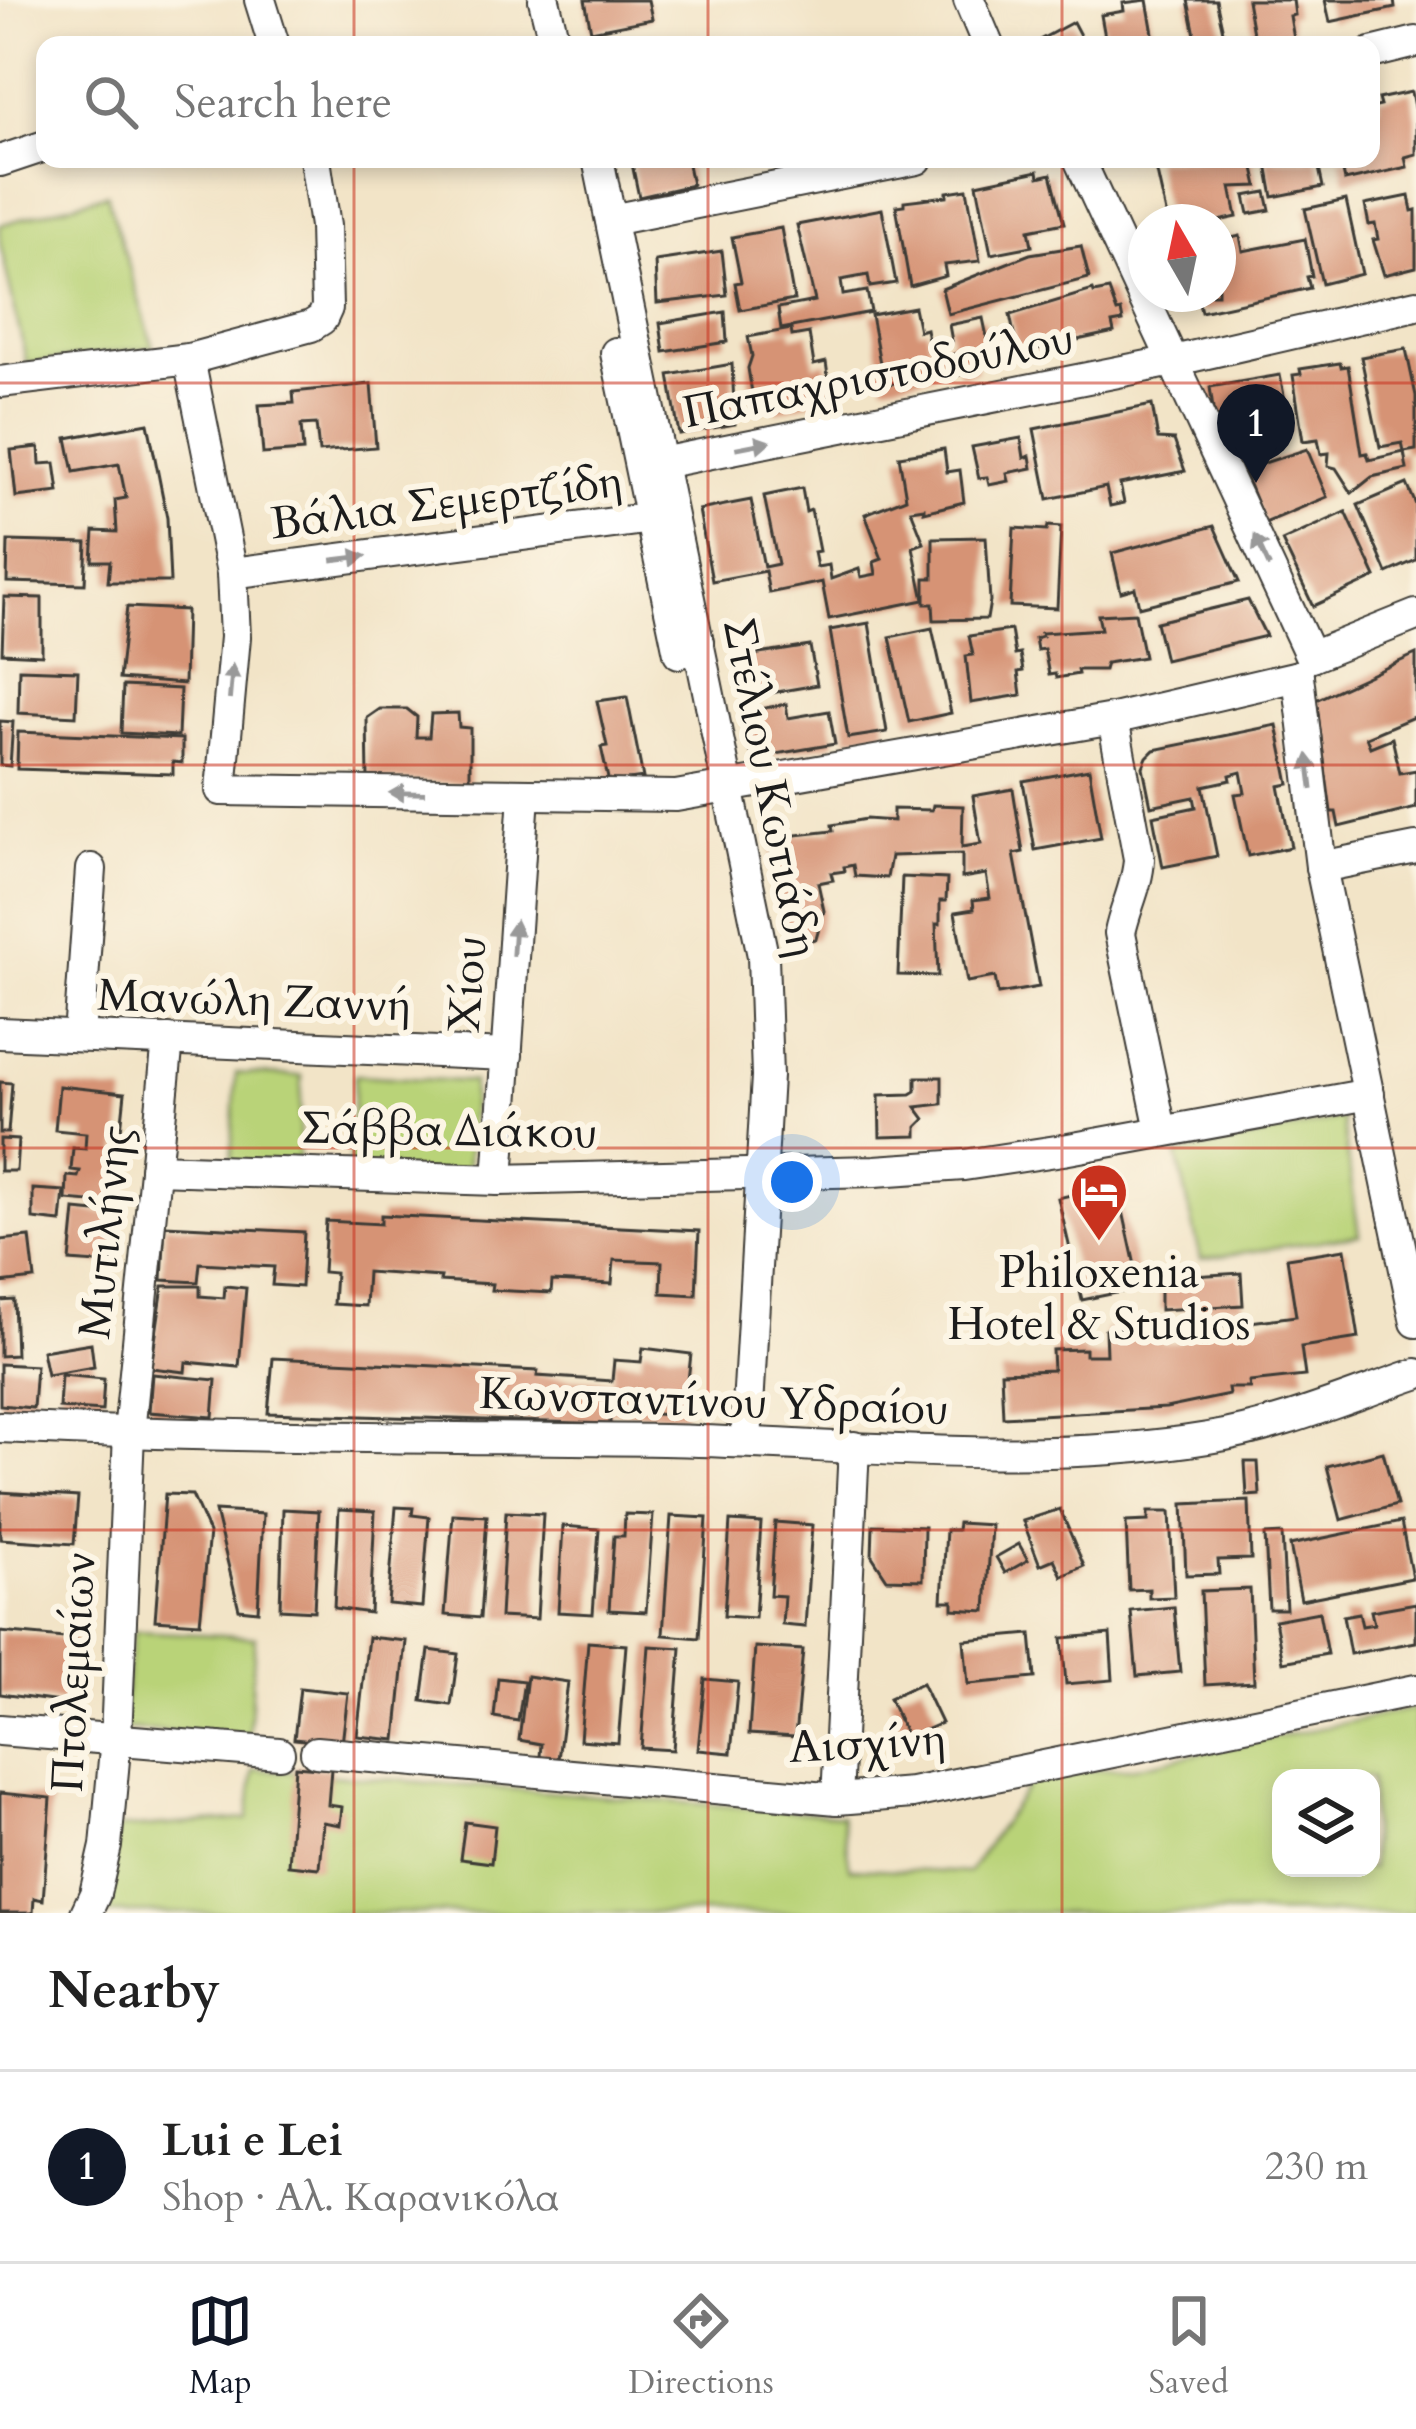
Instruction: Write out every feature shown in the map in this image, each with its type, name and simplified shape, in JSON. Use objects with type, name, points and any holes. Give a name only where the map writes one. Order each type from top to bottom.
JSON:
[{"type":"street","points":[[260,0],[271,36]]},
{"type":"street","points":[[544,0],[553,36]]},
{"type":"street","points":[[565,0],[573,36]]},
{"type":"street","points":[[969,0],[984,36]]},
{"type":"street","points":[[1380,51],[1416,42]]},
{"type":"street","points":[[0,160],[36,149]]},
{"type":"street","points":[[0,382],[190,359],[322,319],[327,308],[326,226],[316,168]]},
{"type":"street","name":"Στέλιου Κωτιάδη","points":[[580,168],[721,790],[745,959],[751,1172],[736,1442]]},
{"type":"street","name":"Στέλιου Κωτιάδη","points":[[600,168],[649,466]]},
{"type":"street","points":[[611,220],[871,168]]},
{"type":"street","points":[[1082,168],[1173,361],[1304,667],[1322,867],[1416,1322]]},
{"type":"street","name":"Παπαχριστοδούλου","points":[[649,466],[1173,361],[1416,305]]},
{"type":"street","points":[[190,359],[232,573],[235,638],[221,790],[649,796],[721,790],[1113,718],[1304,667],[1416,615]]},
{"type":"street","name":"Βάλια Σεμερτζίδη","points":[[232,573],[660,517]]},
{"type":"street","points":[[1113,718],[1138,859],[1138,876],[1126,901],[1120,933],[1161,1130]]},
{"type":"street","name":"Χίου","points":[[498,1180],[524,795]]},
{"type":"street","points":[[1322,867],[1416,848]]},
{"type":"street","points":[[79,1036],[91,869]]},
{"type":"street","name":"Μανώλη Ζαννή","points":[[0,1033],[506,1055]]},
{"type":"street","name":"Μυτιλήνης","points":[[129,1433],[168,1040]]},
{"type":"street","name":"Σάββα Διάκου","points":[[155,1169],[498,1180],[964,1165],[1369,1094]]},
{"type":"street","name":"Κωνσταντίνου Υδραίου","points":[[0,1426],[129,1433],[736,1442],[996,1452],[1156,1446],[1254,1428],[1416,1374]]},
{"type":"street","name":"Πτολεμαίων","points":[[86,1913],[106,1846],[116,1738],[129,1433]]},
{"type":"street","points":[[837,1799],[854,1447]]},
{"type":"street","name":"Αισχίνη","points":[[316,1752],[837,1799],[932,1789],[1416,1690]]},
{"type":"street","points":[[0,1730],[280,1753]]},
{"type":"green space","points":[[107,194],[153,347],[27,364],[0,225]]},
{"type":"green space","points":[[236,1073],[302,1076],[298,1167],[231,1164]]},
{"type":"green space","points":[[355,1075],[473,1082],[467,1179],[349,1173]]},
{"type":"green space","points":[[1342,1118],[1359,1235],[1201,1259],[1177,1155]]},
{"type":"green space","points":[[134,1631],[255,1637],[249,1736],[120,1729]]},
{"type":"green space","points":[[1416,1708],[1416,1913],[107,1913],[116,1829],[248,1819],[254,1769],[841,1815],[850,1868],[968,1873],[1037,1773],[1130,1768]]},
{"type":"building","points":[[585,0],[648,0],[652,19],[591,31]]},
{"type":"building","points":[[1147,0],[1153,36],[1105,36],[1101,15],[1124,11],[1123,3]]},
{"type":"building","points":[[1188,0],[1216,0],[1224,36],[1195,36]]},
{"type":"building","points":[[1247,0],[1293,0],[1293,36],[1253,36]]},
{"type":"building","points":[[1325,0],[1394,0],[1395,8],[1330,22]]},
{"type":"building","points":[[1073,22],[1080,36],[1047,36]]},
{"type":"building","points":[[1411,92],[1416,154],[1405,157],[1407,167],[1345,181],[1342,168],[1380,168],[1380,99]]},
{"type":"building","points":[[633,168],[689,168],[692,185],[639,197]]},
{"type":"building","points":[[1156,168],[1254,168],[1258,186],[1231,187],[1234,204],[1164,204]]},
{"type":"building","points":[[1268,168],[1319,168],[1323,187],[1273,197]]},
{"type":"building","points":[[1038,171],[1039,177],[1051,174],[1064,223],[1029,230],[1032,246],[991,254],[977,184]]},
{"type":"building","points":[[967,189],[980,261],[944,265],[946,276],[910,286],[896,206]]},
{"type":"building","points":[[1266,192],[1270,210],[1249,214],[1245,196]]},
{"type":"building","points":[[1409,196],[1412,211],[1416,210],[1416,267],[1384,275],[1373,240],[1378,239],[1375,224],[1369,225],[1365,205]]},
{"type":"building","points":[[1346,200],[1362,274],[1322,284],[1305,209]]},
{"type":"building","points":[[882,209],[896,283],[870,287],[868,275],[841,280],[843,295],[867,291],[871,312],[781,329],[778,308],[815,301],[797,225]]},
{"type":"building","points":[[781,228],[794,300],[740,310],[735,283],[741,282],[732,237]]},
{"type":"building","points":[[1240,236],[1243,251],[1305,239],[1310,288],[1236,304],[1236,237]]},
{"type":"building","points":[[1081,246],[1089,278],[948,314],[942,289],[1030,254]]},
{"type":"building","points":[[722,251],[727,295],[657,303],[655,261]]},
{"type":"building","points":[[1093,290],[1109,290],[1117,312],[1121,311],[1123,321],[1112,323],[1114,332],[1018,353],[1010,315]]},
{"type":"building","points":[[914,307],[919,331],[926,329],[935,375],[884,385],[871,315]]},
{"type":"building","points":[[725,312],[727,342],[664,352],[660,323]]},
{"type":"building","points":[[983,318],[991,356],[975,359],[977,371],[959,375],[955,354],[939,357],[936,344],[952,341],[949,325]]},
{"type":"building","points":[[791,329],[792,336],[809,333],[814,365],[826,362],[831,397],[776,412],[775,407],[755,411],[748,337]]},
{"type":"building","points":[[1406,349],[1416,396],[1416,450],[1404,452],[1402,443],[1380,447],[1361,357]]},
{"type":"building","points":[[732,364],[735,424],[679,434],[669,375]]},
{"type":"building","points":[[1348,366],[1362,454],[1367,453],[1369,460],[1404,452],[1407,469],[1372,477],[1352,493],[1336,468],[1328,466],[1329,453],[1321,454],[1318,439],[1303,441],[1293,375],[1301,374],[1300,369]]},
{"type":"building","points":[[1280,375],[1291,431],[1235,457],[1213,409],[1210,387]]},
{"type":"building","points":[[371,384],[376,447],[319,452],[316,424],[301,425],[303,451],[263,454],[259,405],[294,403],[293,392]]},
{"type":"building","points":[[1152,405],[1158,439],[1174,440],[1185,471],[1120,484],[1124,503],[1110,506],[1106,487],[1048,499],[1034,429]]},
{"type":"building","points":[[148,423],[167,518],[170,582],[108,582],[110,561],[92,561],[94,531],[117,532],[115,500],[126,498],[119,464],[74,472],[67,438]]},
{"type":"building","points":[[1021,438],[1024,458],[1030,456],[1032,468],[1007,473],[1009,481],[989,485],[987,477],[979,478],[972,447]]},
{"type":"building","points":[[39,447],[40,464],[55,463],[59,492],[16,497],[11,450]]},
{"type":"building","points":[[944,449],[947,472],[960,470],[964,502],[924,512],[924,508],[911,510],[924,543],[913,547],[924,600],[829,619],[822,582],[769,593],[765,571],[712,581],[699,510],[751,500],[764,567],[778,564],[764,496],[802,488],[819,551],[814,552],[817,567],[829,565],[831,579],[859,569],[861,577],[876,574],[874,562],[882,559],[865,514],[906,498],[899,456]]},
{"type":"building","points":[[1307,449],[1327,497],[1265,523],[1243,470]]},
{"type":"building","points":[[1407,484],[1416,505],[1416,560],[1387,573],[1358,505]]},
{"type":"building","points":[[1346,512],[1376,577],[1313,606],[1282,541]]},
{"type":"building","points":[[1048,526],[1061,527],[1057,608],[1010,606],[1014,528],[1047,530]]},
{"type":"building","points":[[1214,526],[1239,582],[1139,607],[1135,588],[1121,592],[1112,553]]},
{"type":"building","points":[[986,537],[987,619],[934,620],[933,604],[925,604],[925,578],[933,578],[933,538]]},
{"type":"building","points":[[8,541],[87,543],[85,584],[7,582]]},
{"type":"building","points":[[4,597],[42,598],[42,655],[2,653]]},
{"type":"building","points":[[1248,600],[1266,636],[1165,660],[1156,622]]},
{"type":"building","points":[[127,607],[186,610],[184,684],[119,679]]},
{"type":"building","points":[[1135,613],[1144,657],[1106,663],[1104,670],[1077,670],[1078,674],[1056,678],[1049,675],[1044,649],[1037,650],[1035,638],[1041,633],[1101,629],[1098,615]]},
{"type":"building","points":[[869,623],[887,732],[848,738],[830,630]]},
{"type":"building","points":[[932,628],[951,713],[909,722],[890,637]]},
{"type":"building","points":[[1011,630],[1023,671],[1018,672],[1021,695],[971,703],[969,636]]},
{"type":"building","points":[[810,646],[817,685],[741,698],[734,658]]},
{"type":"building","points":[[1416,654],[1416,716],[1366,737],[1370,747],[1392,738],[1400,773],[1416,770],[1416,808],[1339,827],[1336,812],[1331,812],[1316,700]]},
{"type":"building","points":[[19,669],[78,671],[76,716],[18,713]]},
{"type":"building","points":[[123,686],[180,689],[178,736],[121,733]]},
{"type":"building","points":[[627,697],[643,778],[609,783],[597,701]]},
{"type":"building","points":[[786,704],[788,718],[829,711],[835,744],[752,758],[744,712]]},
{"type":"building","points":[[380,709],[407,709],[417,717],[416,737],[429,737],[431,714],[458,713],[459,727],[470,728],[470,784],[368,779],[367,718]]},
{"type":"building","points":[[0,721],[13,722],[10,766],[0,765]]},
{"type":"building","points":[[1277,725],[1289,784],[1279,786],[1291,847],[1248,856],[1235,794],[1245,793],[1241,772],[1230,775],[1231,780],[1203,786],[1217,856],[1163,867],[1153,816],[1196,807],[1194,797],[1151,806],[1143,767],[1147,757],[1154,750]]},
{"type":"building","points":[[18,732],[182,739],[182,763],[173,762],[173,774],[17,769]]},
{"type":"building","points":[[1089,769],[1101,838],[1035,850],[1023,781]]},
{"type":"building","points":[[1013,789],[1023,852],[1014,854],[1039,987],[998,994],[995,977],[967,982],[955,912],[974,909],[973,900],[990,898],[986,874],[962,878],[962,854],[891,856],[887,878],[855,876],[853,865],[831,873],[833,880],[818,883],[824,911],[816,939],[790,944],[769,838],[833,831],[832,825],[866,819],[893,821],[893,809],[932,810],[933,805],[963,806],[962,847],[981,844],[973,796]]},
{"type":"building","points":[[902,877],[947,879],[946,901],[940,901],[940,924],[936,924],[938,976],[898,975]]},
{"type":"building","points":[[916,1077],[942,1077],[942,1104],[916,1107],[925,1119],[917,1127],[917,1136],[880,1137],[879,1095],[911,1094],[916,1091]]},
{"type":"building","points":[[0,1082],[12,1083],[8,1133],[0,1133]]},
{"type":"building","points":[[59,1086],[125,1093],[113,1204],[66,1200],[67,1176],[78,1177],[80,1171],[71,1170],[73,1148],[85,1149],[86,1133],[55,1130]]},
{"type":"building","points":[[0,1139],[18,1140],[16,1171],[0,1171]]},
{"type":"building","name":"Philoxenia Hotel & Studios","points":[[1117,1184],[1140,1288],[1082,1300],[1058,1198]]},
{"type":"building","points":[[33,1189],[64,1191],[61,1222],[33,1219]]},
{"type":"building","points":[[75,1210],[117,1214],[112,1264],[70,1261]]},
{"type":"building","points":[[381,1215],[699,1231],[696,1295],[661,1293],[662,1262],[614,1260],[612,1284],[552,1281],[551,1293],[491,1290],[492,1284],[367,1272],[365,1306],[333,1304],[335,1273],[323,1272],[326,1221],[381,1224]]},
{"type":"building","points":[[165,1225],[304,1232],[301,1287],[272,1285],[274,1267],[200,1263],[198,1282],[162,1280]]},
{"type":"building","points":[[30,1237],[35,1279],[0,1283],[0,1240]]},
{"type":"building","points":[[1345,1249],[1359,1338],[1301,1347],[1305,1376],[1249,1382],[1250,1388],[1228,1388],[1229,1395],[1166,1408],[1003,1417],[1001,1372],[1053,1370],[1052,1350],[1085,1349],[1085,1355],[1106,1355],[1105,1329],[1161,1326],[1162,1343],[1180,1342],[1180,1331],[1296,1316],[1287,1258]]},
{"type":"building","points":[[1241,1273],[1243,1305],[1160,1310],[1160,1278]]},
{"type":"building","points":[[163,1286],[200,1286],[200,1296],[224,1298],[225,1286],[246,1288],[239,1367],[186,1362],[185,1372],[151,1368]]},
{"type":"building","points":[[14,1300],[16,1355],[0,1356],[0,1301]]},
{"type":"building","points":[[91,1343],[94,1367],[47,1375],[42,1351]]},
{"type":"building","points":[[643,1348],[691,1354],[684,1416],[610,1411],[610,1424],[268,1413],[273,1358],[538,1371],[537,1376],[612,1381],[614,1360],[641,1362]]},
{"type":"building","points":[[0,1364],[36,1366],[33,1408],[0,1405]]},
{"type":"building","points":[[152,1374],[216,1380],[213,1417],[149,1412]]},
{"type":"building","points":[[61,1375],[104,1379],[102,1411],[59,1408]]},
{"type":"building","points":[[1383,1452],[1397,1505],[1341,1520],[1327,1466]]},
{"type":"building","points":[[1245,1462],[1258,1462],[1260,1495],[1247,1496]]},
{"type":"building","points":[[0,1492],[78,1497],[74,1544],[0,1539]]},
{"type":"building","points":[[165,1494],[192,1495],[209,1533],[200,1623],[155,1620]]},
{"type":"building","points":[[1249,1501],[1251,1559],[1218,1560],[1219,1574],[1186,1575],[1183,1504]]},
{"type":"building","points":[[396,1507],[413,1508],[412,1515],[429,1517],[422,1607],[388,1604]]},
{"type":"building","points":[[283,1509],[319,1511],[314,1611],[280,1609]]},
{"type":"building","points":[[339,1509],[375,1511],[370,1613],[334,1608]]},
{"type":"building","points":[[1060,1509],[1084,1566],[1062,1576],[1054,1559],[1040,1565],[1023,1521]]},
{"type":"building","points":[[215,1511],[263,1514],[258,1611],[239,1609]]},
{"type":"building","points":[[506,1512],[543,1514],[537,1619],[500,1617]]},
{"type":"building","points":[[1148,1512],[1170,1512],[1174,1597],[1149,1598],[1149,1589],[1129,1590],[1126,1522],[1148,1521]]},
{"type":"building","points":[[453,1514],[487,1516],[480,1618],[445,1615]]},
{"type":"building","points":[[625,1514],[653,1515],[646,1612],[609,1610],[614,1536],[624,1536]]},
{"type":"building","points":[[671,1516],[707,1518],[699,1638],[663,1635]]},
{"type":"building","points":[[730,1521],[761,1523],[755,1618],[724,1616]]},
{"type":"building","points":[[775,1522],[812,1525],[805,1627],[782,1625],[784,1596],[770,1595]]},
{"type":"building","points":[[1401,1522],[1412,1578],[1301,1600],[1290,1545]]},
{"type":"building","points":[[958,1523],[991,1525],[986,1611],[953,1609],[953,1601],[942,1601],[946,1530],[957,1530]]},
{"type":"building","points":[[873,1525],[924,1527],[923,1580],[887,1579],[872,1556]]},
{"type":"building","points":[[563,1526],[599,1529],[593,1614],[558,1612]]},
{"type":"building","points":[[1282,1534],[1286,1609],[1269,1609],[1265,1535]]},
{"type":"building","points":[[1019,1544],[1028,1560],[1005,1573],[996,1557]]},
{"type":"building","points":[[1250,1589],[1254,1682],[1205,1685],[1201,1591]]},
{"type":"building","points":[[1416,1603],[1416,1642],[1350,1654],[1343,1616],[1359,1613],[1362,1626],[1374,1624],[1371,1611]]},
{"type":"building","points":[[1174,1607],[1180,1672],[1137,1676],[1131,1611]]},
{"type":"building","points":[[1319,1612],[1327,1654],[1283,1662],[1275,1620]]},
{"type":"building","points":[[0,1632],[75,1639],[67,1703],[0,1694]]},
{"type":"building","points":[[1031,1634],[1035,1678],[968,1684],[964,1640]]},
{"type":"building","points":[[1110,1634],[1113,1680],[1066,1684],[1062,1638]]},
{"type":"building","points":[[368,1637],[406,1641],[396,1740],[357,1736]]},
{"type":"building","points":[[588,1642],[626,1645],[618,1743],[580,1740]]},
{"type":"building","points":[[649,1646],[681,1648],[673,1750],[641,1748]]},
{"type":"building","points":[[755,1647],[803,1650],[795,1737],[749,1734]]},
{"type":"building","points":[[429,1650],[458,1654],[451,1705],[422,1701]]},
{"type":"building","points":[[527,1676],[568,1682],[558,1759],[540,1757],[541,1744],[519,1740]]},
{"type":"building","points":[[498,1678],[524,1681],[518,1721],[494,1717]]},
{"type":"building","points":[[705,1679],[738,1682],[731,1753],[698,1750]]},
{"type":"building","points":[[922,1683],[941,1723],[910,1744],[889,1698]]},
{"type":"building","points":[[300,1688],[348,1693],[342,1744],[294,1739]]},
{"type":"building","points":[[295,1766],[331,1769],[328,1805],[342,1807],[340,1825],[323,1822],[319,1868],[288,1865]]},
{"type":"building","points":[[0,1793],[51,1798],[43,1900],[34,1898],[33,1913],[0,1913]]},
{"type":"building","points":[[465,1822],[495,1826],[491,1863],[460,1859]]},
{"type":"place","name":"Lui e Lei","points":[[1256,483]]},
{"type":"place","name":"Philoxenia Hotel & Studios","points":[[1099,1243]]}]
